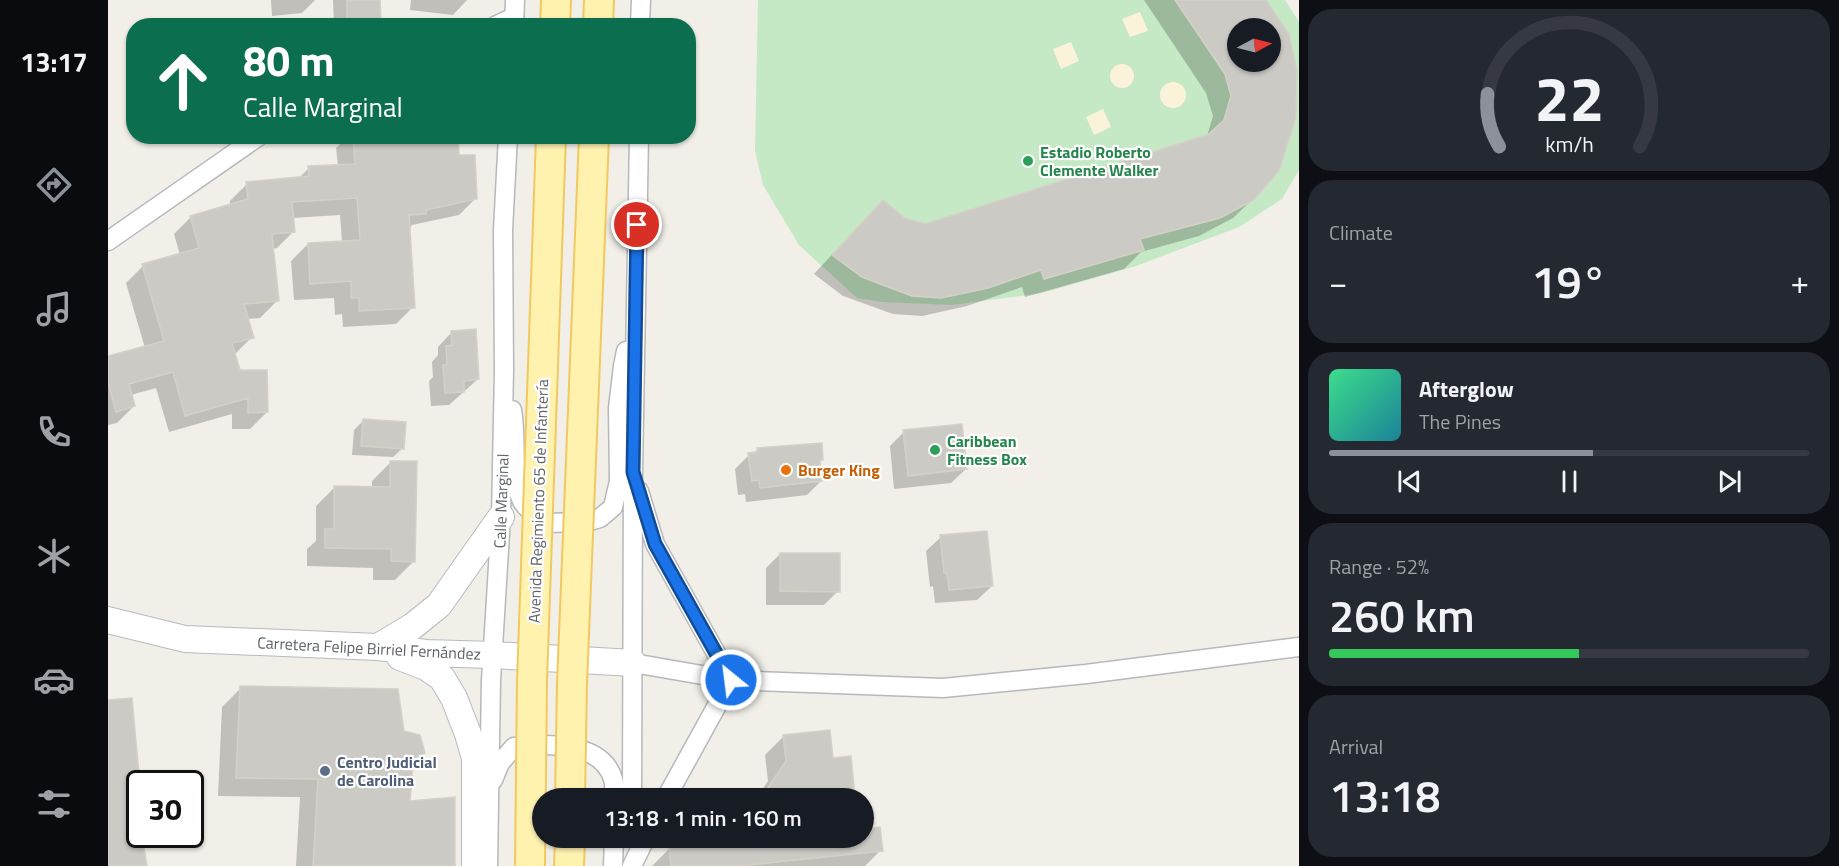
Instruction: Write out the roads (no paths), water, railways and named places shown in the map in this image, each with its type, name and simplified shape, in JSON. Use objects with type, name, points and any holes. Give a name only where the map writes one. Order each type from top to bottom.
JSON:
[{"type":"main road","points":[[555,18],[556,0]]},
{"type":"main road","points":[[599,18],[600,0]]},
{"type":"main road","name":"Avenida Regimiento 65 de Infantería","points":[[530,866],[532,681],[551,144]]},
{"type":"main road","points":[[570,788],[572,684],[594,144]]},
{"type":"main road","points":[[569,866],[570,848]]},
{"type":"street","points":[[640,18],[641,0]]},
{"type":"street","points":[[108,242],[248,144]]},
{"type":"street","name":"Calle Marginal","points":[[488,866],[491,680],[501,517],[504,370],[502,230],[507,144]]},
{"type":"street","points":[[632,788],[633,472],[639,144]]},
{"type":"street","points":[[504,370],[515,426],[516,479],[522,502],[547,523],[586,522],[600,518],[613,507],[619,481],[618,408],[623,366],[636,313]]},
{"type":"street","points":[[633,472],[655,544],[731,680]]},
{"type":"street","points":[[378,647],[413,626],[438,605],[501,517]]},
{"type":"street","name":"Carretera Felipe Birriel Fernández","points":[[108,620],[185,639],[378,647],[426,653],[633,663]]},
{"type":"street","points":[[378,647],[426,667],[442,678],[454,698],[475,758],[475,866]]},
{"type":"street","points":[[633,663],[731,680],[943,688],[1086,674],[1299,647]]},
{"type":"street","points":[[672,788],[731,680]]},
{"type":"street","points":[[489,788],[500,763],[514,747],[559,744],[590,753],[604,762],[614,780],[614,788]]},
{"type":"street","points":[[614,848],[614,866]]},
{"type":"street","points":[[632,848],[632,866]]},
{"type":"street","points":[[632,866],[641,848]]},
{"type":"place","name":"Estadio Roberto Clemente Walker","points":[[1028,161]]},
{"type":"place","name":"Caribbean Fitness Box","points":[[935,450]]},
{"type":"place","name":"Burger King","points":[[786,470]]},
{"type":"place","name":"Centro Judicial de Carolina","points":[[325,771]]}]
